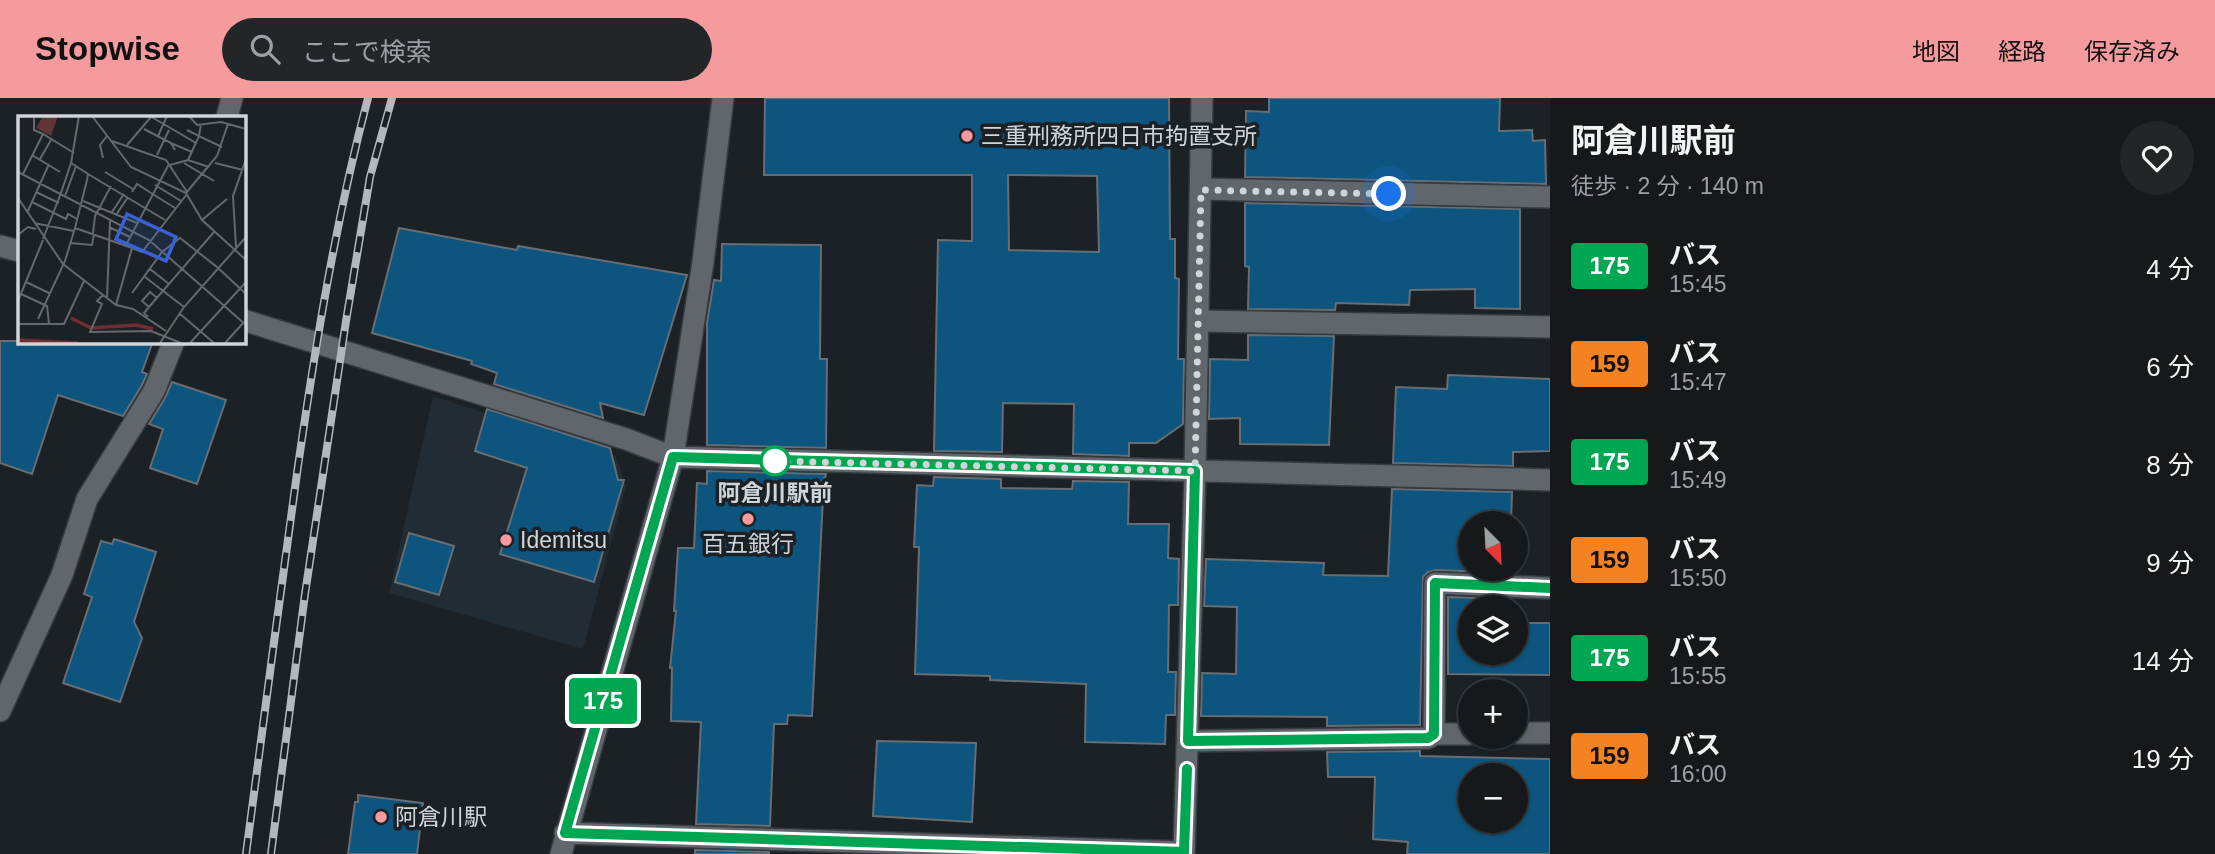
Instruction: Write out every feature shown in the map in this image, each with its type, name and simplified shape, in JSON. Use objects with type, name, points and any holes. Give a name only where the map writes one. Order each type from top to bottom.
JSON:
[{"type":"street","points":[[227,116],[232,98]]},
{"type":"street","points":[[723,98],[704,262],[673,457],[563,844],[1184,853],[1202,98]]},
{"type":"street","points":[[1201,190],[1550,197]]},
{"type":"street","points":[[0,246],[18,251]]},
{"type":"street","points":[[245,321],[626,439],[673,457],[1550,480]]},
{"type":"street","points":[[1198,321],[1550,327]]},
{"type":"street","points":[[0,711],[62,575],[88,499],[155,391],[173,343]]},
{"type":"street","points":[[1434,734],[1435,583],[1550,588]]},
{"type":"street","points":[[1528,733],[1550,733]]},
{"type":"street","points":[[1188,741],[1428,738],[1434,734],[1458,734]]},
{"type":"shaded area","name":"Idemitsu","points":[[433,396],[616,456],[626,487],[583,649],[389,593]]},
{"type":"building","points":[[765,98],[1169,98],[1170,239],[1175,239],[1175,278],[1179,279],[1178,359],[1184,359],[1183,424],[1156,443],[1129,443],[1129,456],[1073,454],[1074,404],[1003,403],[1002,452],[934,451],[938,240],[972,241],[972,175],[764,175]],"holes":[[[1008,175],[1097,176],[1099,252],[1009,250]]]},
{"type":"building","points":[[1269,98],[1500,98],[1499,131],[1532,130],[1533,141],[1545,140],[1546,184],[1245,177],[1246,111],[1269,112]]},
{"type":"building","points":[[1245,203],[1520,209],[1520,309],[1475,308],[1475,289],[1410,290],[1409,305],[1336,303],[1335,310],[1248,309],[1249,267],[1245,266]]},
{"type":"building","points":[[399,228],[517,250],[518,246],[687,275],[644,415],[600,403],[603,418],[494,384],[497,373],[471,364],[472,361],[372,333]]},
{"type":"building","points":[[722,244],[821,245],[820,359],[827,359],[826,448],[707,445],[707,323],[714,280],[721,281]]},
{"type":"building","points":[[1248,335],[1334,336],[1329,445],[1240,444],[1240,418],[1209,419],[1210,359],[1248,360]]},
{"type":"building","points":[[0,341],[152,343],[142,372],[147,374],[123,416],[58,395],[32,474],[0,463]]},
{"type":"building","points":[[1448,375],[1550,379],[1550,451],[1513,452],[1513,466],[1393,463],[1396,387],[1447,389]]},
{"type":"building","points":[[172,382],[226,400],[197,484],[150,468],[163,429],[149,424]]},
{"type":"building","points":[[487,409],[610,448],[618,480],[624,480],[594,582],[500,554],[527,468],[475,451]]},
{"type":"building","points":[[707,471],[826,474],[812,716],[788,715],[787,724],[774,724],[770,826],[696,824],[701,722],[671,721],[670,668],[676,611],[678,548],[694,548],[697,483],[707,484]]},
{"type":"building","points":[[934,477],[1001,479],[1001,488],[1072,489],[1073,481],[1129,482],[1128,524],[1169,524],[1168,558],[1179,559],[1178,605],[1169,605],[1168,672],[1176,672],[1175,715],[1166,715],[1165,744],[1085,742],[1086,684],[990,680],[990,676],[915,674],[919,547],[914,547],[917,485],[933,486]]},
{"type":"building","points":[[1392,489],[1512,492],[1511,511],[1458,511],[1458,571],[1436,570],[1423,577],[1420,725],[1327,726],[1327,717],[1201,716],[1202,673],[1236,674],[1237,607],[1204,606],[1206,559],[1324,563],[1323,575],[1388,576]]},
{"type":"building","points":[[409,533],[454,546],[439,595],[395,582]]},
{"type":"building","points":[[114,539],[156,552],[134,622],[142,638],[120,702],[63,683],[92,597],[84,594],[101,541],[112,544]]},
{"type":"building","points":[[1448,597],[1458,597],[1458,665],[1528,665],[1528,623],[1550,623],[1550,675],[1448,674]]},
{"type":"building","points":[[877,741],[976,743],[972,822],[873,816]]},
{"type":"building","points":[[1420,751],[1420,756],[1550,759],[1550,854],[1407,854],[1408,842],[1373,839],[1375,777],[1328,777],[1327,752]]},
{"type":"building","name":"阿倉川駅","points":[[358,795],[423,803],[417,854],[348,854]]},
{"type":"building","points":[[695,850],[769,852],[769,854],[695,854]]},
{"type":"railway","points":[[246,854],[312,373],[337,235],[368,98]]},
{"type":"railway","points":[[271,854],[305,594],[346,321],[370,177],[392,98]]},
{"type":"bus line","name":"175","points":[[1187,769],[1184,852],[565,833],[673,457],[1195,471],[1188,741],[1428,738],[1434,734],[1435,583],[1550,588]]},
{"type":"place","name":"三重刑務所四日市拘置支所","points":[[967,136]]},
{"type":"place","name":"阿倉川駅前","points":[[775,461]]},
{"type":"place","name":"百五銀行","points":[[748,519]]},
{"type":"place","name":"Idemitsu","points":[[506,540]]},
{"type":"place","name":"阿倉川駅","points":[[381,817]]},
{"type":"route","points":[[775,461],[1195,471],[1201,190],[1389,194]]}]
